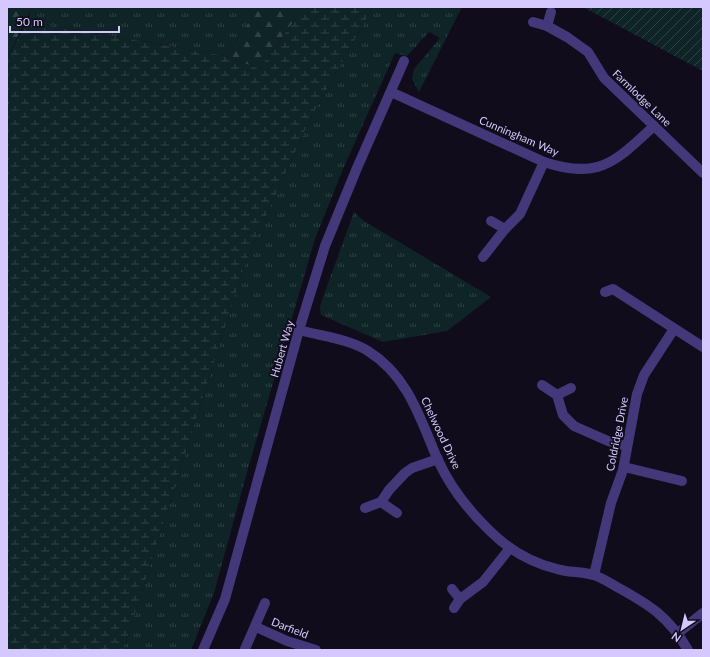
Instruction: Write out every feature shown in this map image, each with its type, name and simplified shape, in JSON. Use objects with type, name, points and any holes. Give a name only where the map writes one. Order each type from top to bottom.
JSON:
[{"type":"street","points":[[547,26],[551,12]]},
{"type":"street","name":"Farmlodge Lane","points":[[533,22],[547,26],[567,37],[588,52],[604,78],[703,173]]},
{"type":"street","name":"Hubert Way","points":[[202,650],[225,599],[299,330],[323,253],[340,207],[404,61]]},
{"type":"street","name":"Cunningham Way","points":[[391,92],[544,162],[561,167],[578,169],[596,168],[613,161],[654,126]]},
{"type":"street","points":[[484,257],[505,229],[520,214],[544,162]]},
{"type":"street","points":[[491,220],[505,229]]},
{"type":"street","points":[[605,292],[613,289],[703,347]]},
{"type":"street","name":"Coldridge Drive","points":[[594,575],[611,503],[624,466],[626,446],[637,394],[644,376],[674,329]]},
{"type":"street","name":"Chelwood Drive","points":[[299,330],[345,342],[368,351],[394,373],[415,404],[438,459],[460,496],[490,532],[510,548],[531,560],[558,570],[594,575],[646,602],[678,633],[688,650]]},
{"type":"street","points":[[542,385],[557,395],[563,415],[574,426],[608,441],[626,446]]},
{"type":"street","points":[[557,395],[571,388]]},
{"type":"street","points":[[365,508],[381,502],[389,490],[412,468],[438,459]]},
{"type":"street","points":[[624,466],[682,481]]},
{"type":"street","points":[[381,502],[397,513]]},
{"type":"street","points":[[454,608],[460,599],[483,582],[510,548]]},
{"type":"street","points":[[452,589],[460,599]]},
{"type":"street","name":"Darfield","points":[[245,649],[256,627],[265,603]]},
{"type":"street","points":[[678,633],[703,613]]},
{"type":"street","name":"Darfield","points":[[256,627],[287,641],[316,650]]},
{"type":"green space","points":[[7,7],[32,7],[7,59]]},
{"type":"green space","points":[[32,7],[259,7],[226,56],[27,21]]},
{"type":"green space","points":[[259,7],[304,7],[259,69],[226,56]]},
{"type":"green space","points":[[304,7],[373,7],[310,119],[246,261],[125,645],[122,650],[7,650],[7,59],[27,21],[226,56],[259,69]]},
{"type":"green space","points":[[373,7],[462,7],[419,92],[412,79],[414,69],[440,38],[429,32],[407,56],[395,53],[343,169],[315,239],[249,465],[214,593],[191,650],[122,650],[125,645],[246,261],[310,119]]},
{"type":"green space","points":[[583,7],[703,7],[703,71]]},
{"type":"green space","points":[[354,212],[364,221],[491,297],[447,331],[383,342],[321,315],[320,307],[322,300]]}]
